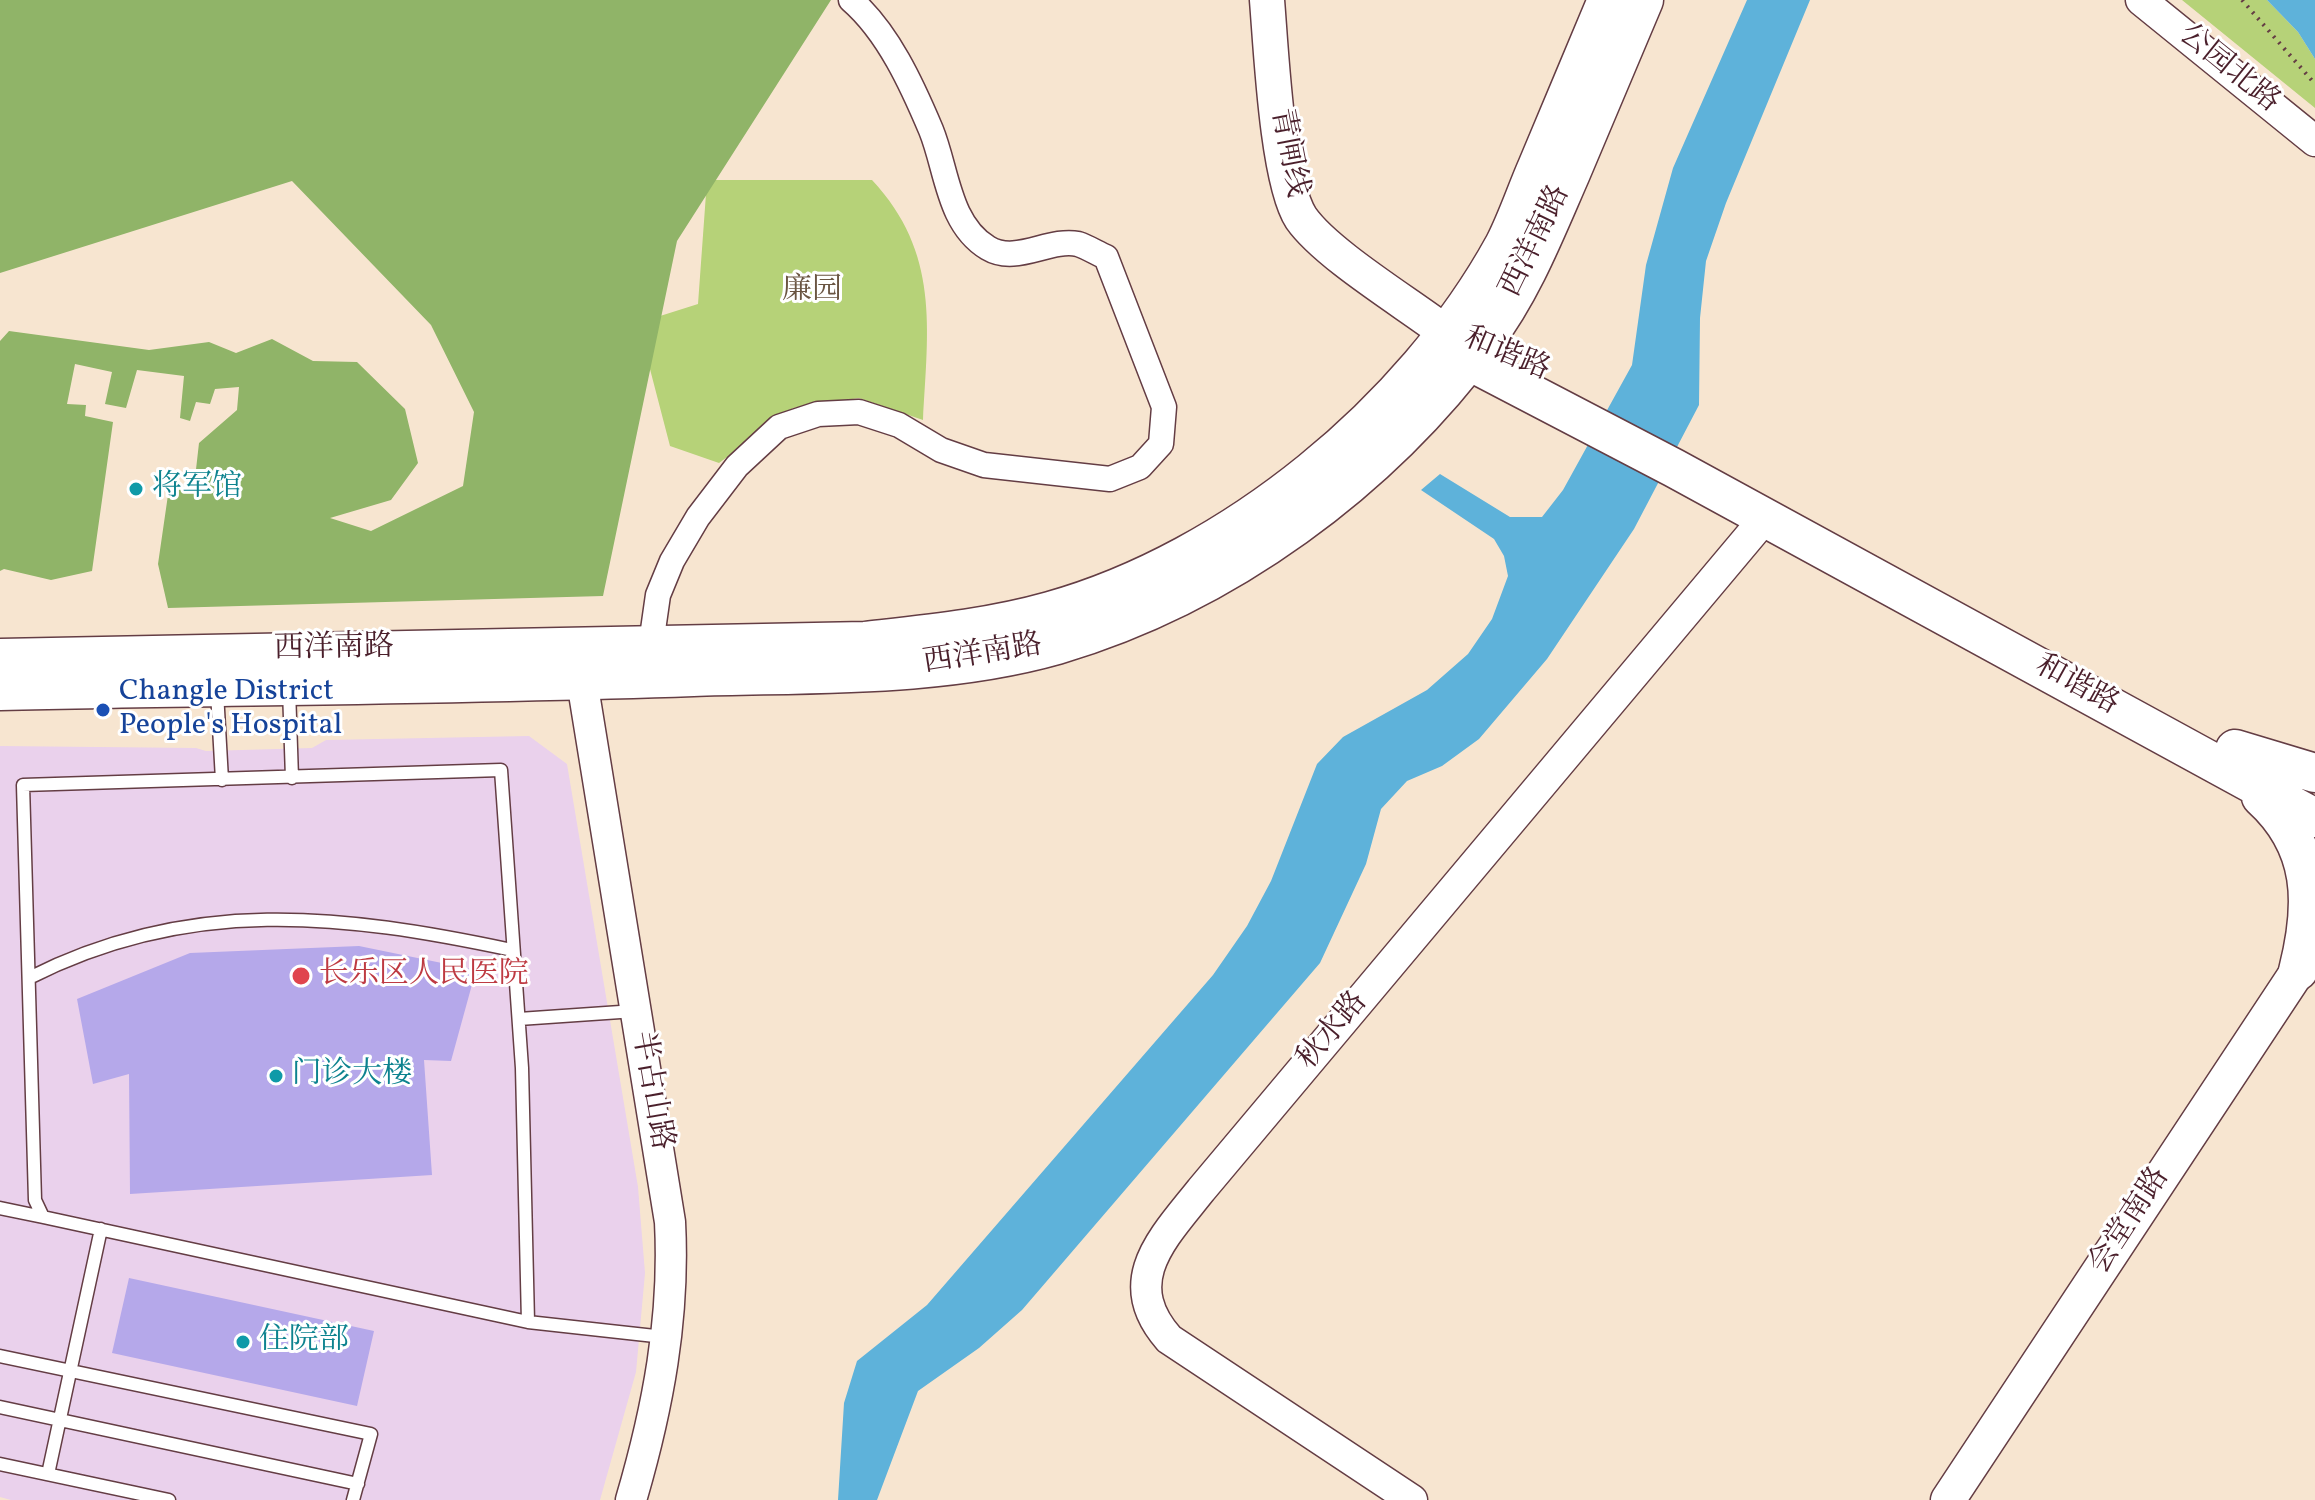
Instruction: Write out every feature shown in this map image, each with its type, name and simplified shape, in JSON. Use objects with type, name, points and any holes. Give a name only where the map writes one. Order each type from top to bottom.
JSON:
[{"type":"main road","name":"青闸线","points":[[1267,0],[1277,113],[1290,189],[1300,216],[1321,241],[1466,344]]},
{"type":"main road","name":"西洋南路","points":[[0,658],[865,641],[970,629],[1051,611],[1145,576],[1210,544],[1300,482],[1396,389],[1466,344],[1607,0]]},
{"type":"main road","name":"西洋南路","points":[[0,691],[582,681],[935,665],[1050,647],[1104,629],[1187,592],[1273,542],[1342,491],[1425,411],[1466,344],[1535,257],[1644,0]]},
{"type":"main road","name":"和谐路","points":[[1466,344],[2233,760],[2315,818]]},
{"type":"main road","name":"和谐路","points":[[1678,457],[1765,518],[2233,760],[2315,793]]},
{"type":"main road","points":[[2233,760],[2315,773]]},
{"type":"main road","points":[[2233,760],[2282,818],[2306,867],[2310,914],[2309,966]]},
{"type":"main road","name":"会堂南路","points":[[1948,1500],[2309,966]]},
{"type":"main road","name":"会堂南路","points":[[1975,1500],[2309,966]]},
{"type":"street","points":[[651,644],[658,595],[672,561],[698,517],[737,466],[779,427],[818,414],[859,412],[899,425],[941,450],[984,465],[1110,479],[1140,467],[1161,444],[1164,407],[1106,257],[1077,244],[1014,254],[989,249],[961,223],[931,130],[902,71],[874,23],[851,0]]},
{"type":"street","name":"公园北路","points":[[2141,0],[2315,141]]},
{"type":"street","name":"秋水路","points":[[1412,1500],[1169,1339],[1148,1309],[1144,1288],[1146,1273],[1162,1240],[1184,1212],[1765,518]]},
{"type":"street","name":"半占山路","points":[[582,681],[670,1222],[671,1291],[667,1337],[655,1413],[631,1500]]},
{"type":"lane","points":[[289,684],[292,778]]},
{"type":"lane","points":[[217,686],[222,780]]},
{"type":"lane","points":[[43,1217],[35,1200],[23,785],[501,770],[519,1019],[528,1322]]},
{"type":"lane","points":[[29,978],[61,962],[128,939],[213,922],[302,918],[385,926],[512,950]]},
{"type":"lane","points":[[519,1019],[635,1011]]},
{"type":"lane","points":[[0,1208],[528,1322],[667,1337]]},
{"type":"lane","points":[[48,1474],[101,1229]]},
{"type":"lane","points":[[0,1356],[371,1434],[353,1500]]},
{"type":"lane","points":[[0,1407],[358,1484]]},
{"type":"lane","points":[[0,1464],[169,1500]]},
{"type":"path","points":[[2242,0],[2315,84]]},
{"type":"shaded area","name":"长乐区人民医院","points":[[529,736],[567,764],[638,1187],[645,1273],[636,1372],[600,1500],[11,1500],[0,1497],[0,746],[196,748],[206,751],[312,748],[326,740]]},
{"type":"green space","points":[[0,0],[831,0],[677,241],[603,596],[168,608],[158,564],[169,488],[194,487],[199,443],[237,410],[239,387],[215,389],[210,404],[196,402],[190,421],[180,418],[184,376],[137,370],[126,408],[105,404],[112,372],[75,364],[67,404],[86,405],[85,416],[113,422],[92,571],[51,580],[4,569],[0,571],[0,341],[9,331],[149,350],[209,342],[236,353],[272,339],[313,361],[357,362],[405,409],[418,463],[391,500],[330,518],[371,531],[463,486],[474,412],[431,325],[292,181],[0,273]]},
{"type":"green space","points":[[2182,0],[2267,0],[2298,32],[2315,59],[2315,108]]},
{"type":"green space","name":"廉园","points":[[707,180],[872,180],[894,207],[909,235],[919,264],[927,323],[923,420],[859,398],[793,408],[719,463],[670,446],[638,323],[698,304]]},
{"type":"water","points":[[1747,0],[1810,0],[1726,203],[1706,261],[1700,318],[1699,405],[1634,529],[1547,659],[1479,739],[1442,766],[1407,781],[1381,809],[1366,864],[1320,963],[1022,1310],[979,1348],[918,1391],[877,1500],[838,1500],[844,1403],[857,1361],[927,1305],[1213,975],[1247,926],[1271,881],[1317,764],[1343,737],[1427,690],[1468,654],[1492,619],[1508,576],[1504,556],[1494,539],[1421,490],[1440,474],[1510,517],[1542,517],[1563,490],[1632,365],[1646,265],[1673,168]]},
{"type":"water","points":[[2267,0],[2315,0],[2315,59],[2298,32]]},
{"type":"building","name":"门诊大楼","points":[[359,946],[476,970],[451,1061],[424,1060],[432,1175],[130,1194],[129,1074],[93,1084],[77,999],[190,953]]},
{"type":"building","name":"住院部","points":[[129,1278],[374,1331],[357,1406],[112,1353]]},
{"type":"place","name":"将军馆","points":[[136,489]]},
{"type":"place","name":"Changle District People's Hospital","points":[[103,710]]},
{"type":"place","name":"长乐区人民医院","points":[[301,976]]},
{"type":"place","name":"门诊大楼","points":[[276,1076]]},
{"type":"place","name":"住院部","points":[[243,1342]]}]
